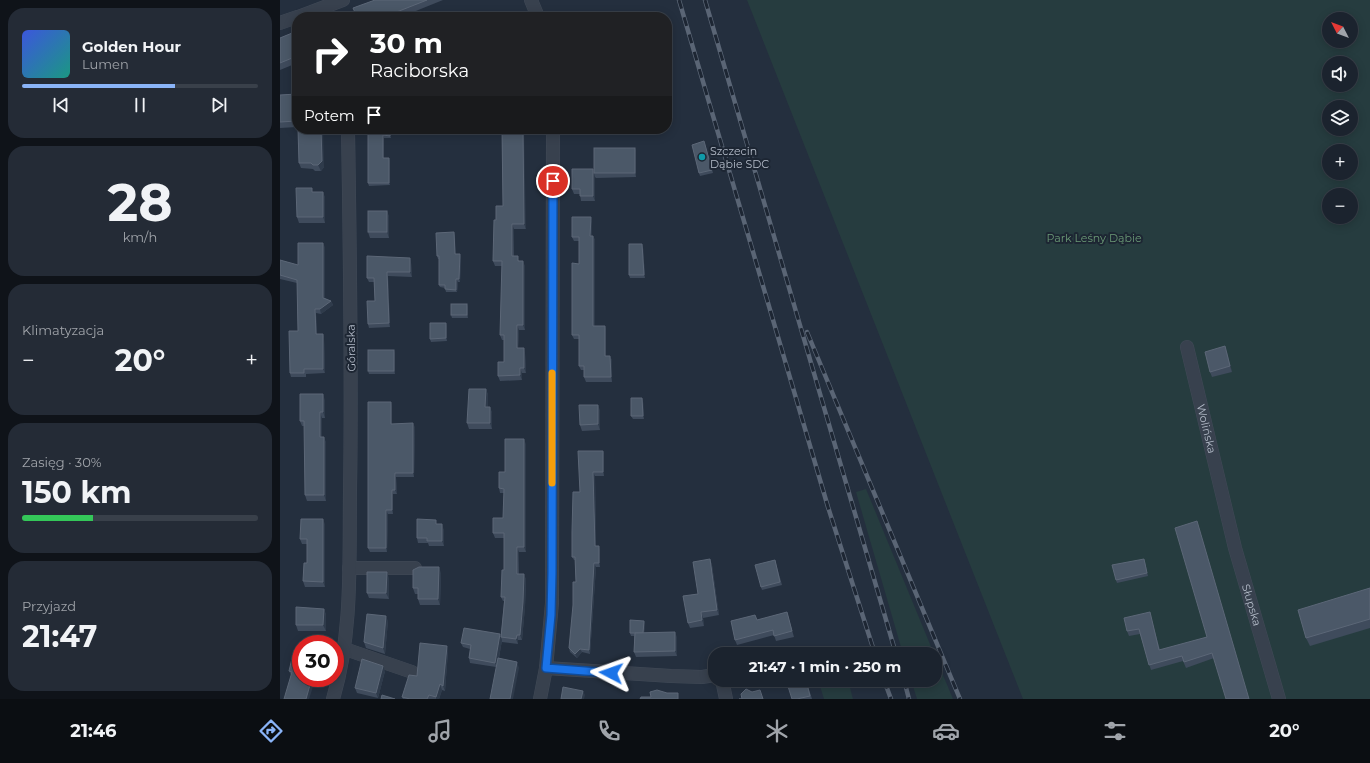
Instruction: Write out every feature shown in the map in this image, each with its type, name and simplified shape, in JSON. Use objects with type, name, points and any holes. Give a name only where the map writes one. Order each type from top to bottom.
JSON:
[{"type":"street","points":[[322,12],[343,0]]},
{"type":"street","points":[[531,0],[536,12]]},
{"type":"street","points":[[280,23],[292,19]]},
{"type":"street","name":"Góralska","points":[[333,699],[345,649],[349,568],[351,387],[348,134]]},
{"type":"street","points":[[540,699],[546,668],[552,603],[553,134]]},
{"type":"street","name":"Wolińska","points":[[1187,348],[1227,510]]},
{"type":"street","name":"Słupska","points":[[1227,510],[1235,548],[1278,699]]},
{"type":"street","points":[[349,568],[415,568]]},
{"type":"street","points":[[345,649],[412,672]]},
{"type":"street","points":[[546,668],[663,675],[708,676]]},
{"type":"street","points":[[723,687],[726,699]]},
{"type":"green space","name":"Park Leśny Dąbie","points":[[747,0],[1370,0],[1370,699],[1023,699]]},
{"type":"green space","points":[[866,489],[931,647],[901,647],[856,492]]},
{"type":"green space","points":[[942,673],[953,699],[917,699],[913,687],[942,687]]},
{"type":"green space","points":[[820,687],[850,687],[853,699],[824,699]]},
{"type":"building","points":[[375,0],[427,0],[397,12],[355,12],[353,8]]},
{"type":"building","points":[[292,33],[292,58],[280,63],[280,38]]},
{"type":"building","points":[[292,94],[292,121],[280,122],[280,95]]},
{"type":"building","points":[[298,134],[321,134],[322,161],[318,165],[313,165],[311,163],[299,163]]},
{"type":"building","points":[[368,134],[390,134],[390,136],[383,135],[383,158],[389,158],[389,183],[368,183]]},
{"type":"building","points":[[502,134],[523,134],[524,224],[512,224],[512,256],[518,256],[518,261],[523,261],[523,325],[517,325],[517,348],[524,348],[524,368],[520,368],[520,375],[498,376],[498,362],[504,362],[504,335],[500,335],[502,261],[493,261],[494,220],[496,220],[496,206],[503,206]]},
{"type":"building","points":[[704,141],[712,170],[699,173],[692,145]]},
{"type":"building","points":[[594,148],[635,148],[635,173],[594,173]]},
{"type":"building","points":[[572,169],[593,169],[593,196],[580,196],[580,189],[572,189]]},
{"type":"building","points":[[296,188],[312,188],[312,192],[323,192],[323,217],[297,217]]},
{"type":"building","points":[[368,211],[387,211],[387,232],[368,232]]},
{"type":"building","points":[[572,217],[591,217],[590,236],[593,236],[593,326],[605,326],[605,356],[610,356],[611,377],[584,377],[584,366],[579,366],[579,335],[572,335],[572,263],[579,264],[579,237],[572,237]]},
{"type":"building","points":[[454,232],[455,254],[460,254],[459,279],[456,279],[456,290],[445,289],[445,285],[439,285],[439,256],[437,256],[436,233]]},
{"type":"building","points":[[298,243],[323,243],[323,298],[331,301],[320,309],[315,309],[316,334],[323,334],[323,369],[304,369],[304,373],[290,373],[289,331],[298,331],[297,280],[280,275],[280,260],[298,265]]},
{"type":"building","points":[[629,244],[642,244],[644,275],[629,275]]},
{"type":"building","points":[[367,256],[410,258],[410,272],[387,272],[389,323],[368,324],[367,301],[375,301],[374,278],[367,278]]},
{"type":"building","points":[[451,304],[467,304],[467,315],[451,315]]},
{"type":"building","points":[[430,323],[446,323],[446,338],[430,339]]},
{"type":"building","points":[[1225,346],[1230,366],[1210,372],[1205,352]]},
{"type":"building","points":[[368,350],[394,350],[394,371],[368,371]]},
{"type":"building","points":[[469,389],[486,389],[485,407],[490,407],[490,423],[467,423]]},
{"type":"building","points":[[300,394],[323,394],[323,412],[320,412],[320,437],[324,437],[324,495],[305,495],[304,421],[300,421]]},
{"type":"building","points":[[631,398],[642,398],[643,416],[631,416]]},
{"type":"building","points":[[368,402],[391,402],[391,424],[413,423],[413,473],[395,473],[395,490],[392,490],[392,510],[386,510],[386,548],[368,548]]},
{"type":"building","points":[[579,405],[598,405],[598,424],[580,425]]},
{"type":"building","points":[[505,439],[524,439],[524,547],[517,547],[517,574],[524,574],[523,602],[520,635],[517,635],[516,639],[501,637],[505,597],[501,597],[502,570],[504,570],[504,533],[493,533],[493,518],[503,518],[504,489],[499,488],[499,472],[505,472]]},
{"type":"building","points":[[578,451],[603,451],[603,472],[593,472],[595,546],[599,546],[599,563],[594,563],[589,650],[580,649],[575,654],[569,648],[573,605],[573,582],[576,582],[575,557],[572,557],[572,532],[573,492],[580,492]]},
{"type":"building","points":[[301,519],[323,519],[323,582],[303,581],[304,563],[307,563],[307,539],[300,539]]},
{"type":"building","points":[[417,519],[436,520],[436,524],[442,524],[442,541],[427,541],[427,538],[417,538]]},
{"type":"building","points":[[1197,521],[1249,699],[1226,699],[1212,653],[1184,662],[1182,656],[1149,665],[1139,629],[1127,631],[1124,618],[1150,612],[1159,650],[1207,637],[1175,528]]},
{"type":"building","points":[[710,559],[717,610],[701,612],[702,620],[688,623],[683,596],[698,594],[693,562]]},
{"type":"building","points":[[1144,559],[1147,573],[1116,580],[1112,565]]},
{"type":"building","points":[[775,560],[780,582],[761,587],[755,565]]},
{"type":"building","points":[[419,567],[439,567],[438,599],[418,599],[418,588],[413,588],[413,570]]},
{"type":"building","points":[[367,572],[387,572],[386,593],[367,593]]},
{"type":"building","points":[[1370,588],[1370,619],[1306,638],[1298,610]]},
{"type":"building","points":[[296,607],[324,609],[323,625],[296,625]]},
{"type":"building","points":[[787,612],[792,631],[774,636],[773,630],[735,640],[731,621],[755,615],[757,620]]},
{"type":"building","points":[[367,614],[386,616],[383,648],[364,642]]},
{"type":"building","points":[[630,620],[644,621],[643,633],[630,633]]},
{"type":"building","points":[[464,628],[500,634],[495,663],[469,658],[471,645],[461,643]]},
{"type":"building","points":[[675,632],[675,651],[634,652],[635,633]]},
{"type":"building","points":[[420,643],[447,646],[443,686],[440,684],[436,697],[429,695],[427,699],[410,699],[402,697],[409,675],[417,676]]},
{"type":"building","points":[[292,658],[292,672],[289,671]]},
{"type":"building","points":[[498,658],[517,662],[510,699],[490,699]]},
{"type":"building","points":[[362,659],[383,666],[376,693],[355,688]]},
{"type":"building","points":[[292,672],[292,687],[309,687],[306,699],[284,699]]},
{"type":"building","points":[[563,687],[583,691],[581,699],[561,699]]},
{"type":"building","points":[[788,687],[808,687],[810,696],[792,699]]},
{"type":"building","points":[[746,689],[752,692],[760,690],[763,699],[742,699],[741,694]]},
{"type":"building","points":[[657,690],[667,693],[678,693],[678,699],[640,699],[641,697],[651,697],[650,692]]},
{"type":"building","points":[[382,695],[395,699],[381,699]]},
{"type":"railway","points":[[679,0],[828,507],[873,647]]},
{"type":"railway","points":[[705,0],[894,647]]},
{"type":"railway","points":[[807,332],[960,699]]},
{"type":"railway","points":[[887,687],[891,699]]},
{"type":"railway","points":[[906,687],[909,699]]},
{"type":"slow traffic","points":[[552,373],[552,483]]},
{"type":"place","name":"Szczecin Dąbie SDC","points":[[702,157]]},
{"type":"route","points":[[553,181],[552,603],[546,668],[611,673]]}]
